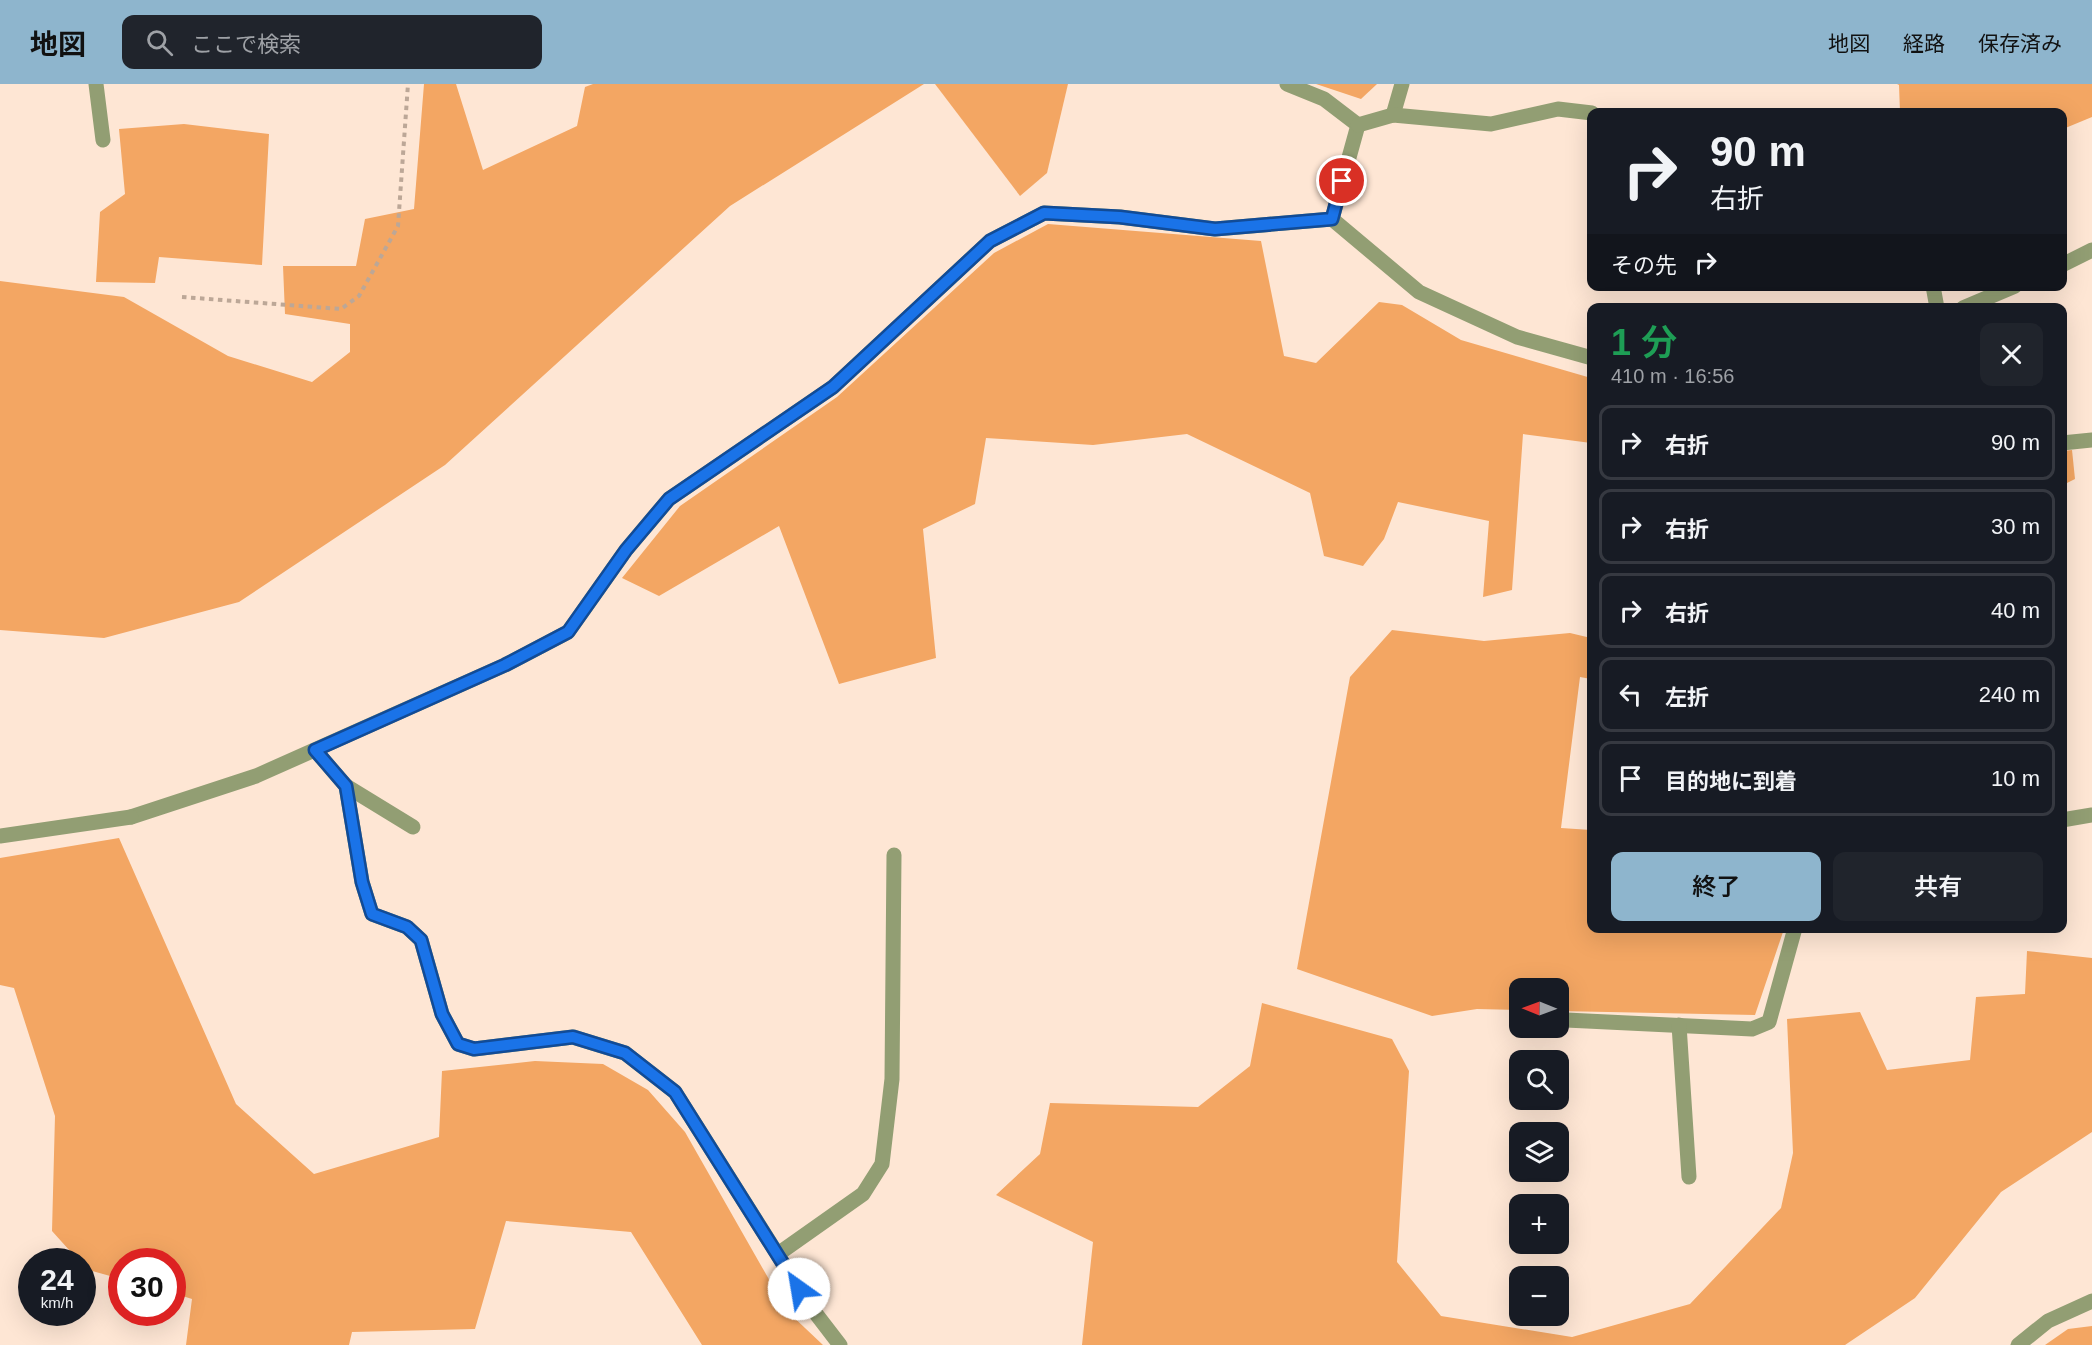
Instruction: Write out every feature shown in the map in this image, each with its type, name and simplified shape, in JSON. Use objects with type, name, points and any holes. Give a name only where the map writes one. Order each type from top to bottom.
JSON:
[{"type":"street","points":[[96,84],[103,140]]},
{"type":"street","points":[[1287,84],[1324,99],[1358,125]]},
{"type":"street","points":[[1393,115],[1402,84]]},
{"type":"street","points":[[1358,125],[1393,115],[1491,124],[1558,109],[1587,112]]},
{"type":"street","points":[[1332,219],[1358,125]]},
{"type":"street","points":[[0,836],[130,817],[256,776],[505,665],[568,632],[626,550],[669,499],[833,387],[990,241],[1044,213],[1120,217],[1215,229],[1332,219],[1419,292],[1517,338],[1587,357]]},
{"type":"street","points":[[2067,262],[2092,250]]},
{"type":"street","points":[[1975,303],[2003,291]]},
{"type":"street","points":[[2067,442],[2092,440]]},
{"type":"street","points":[[315,750],[346,786],[413,827]]},
{"type":"street","points":[[346,786],[362,882],[372,914],[407,927],[421,940],[442,1014],[458,1044],[474,1049],[573,1037],[625,1053],[675,1092],[810,1306],[840,1345]]},
{"type":"street","points":[[2067,819],[2092,815]]},
{"type":"street","points":[[777,1254],[863,1194],[882,1164],[892,1079],[894,855]]},
{"type":"street","points":[[1569,1020],[1752,1029],[1769,1022],[1794,933]]},
{"type":"street","points":[[1679,1025],[1689,1177]]},
{"type":"street","points":[[2018,1345],[2048,1321],[2092,1301]]},
{"type":"path","points":[[182,297],[341,309],[359,296],[398,226],[408,84]]},
{"type":"shaded area","points":[[424,84],[456,84],[483,170],[577,126],[585,87],[593,84],[924,84],[730,206],[445,465],[239,602],[104,638],[0,630],[0,281],[124,297],[228,356],[312,382],[350,352],[350,324],[285,314],[283,266],[356,266],[365,219],[414,209]]},
{"type":"shaded area","points":[[935,84],[1068,84],[1047,173],[1020,196]]},
{"type":"shaded area","points":[[1316,84],[1377,84],[1361,99]]},
{"type":"shaded area","points":[[1897,84],[2092,84],[2092,117],[2067,127],[2067,108],[1900,108],[1899,85]]},
{"type":"shaded area","points":[[184,124],[269,134],[262,265],[159,257],[155,283],[96,282],[100,212],[125,194],[119,129]]},
{"type":"shaded area","points":[[1048,224],[1261,241],[1284,356],[1316,363],[1379,302],[1402,305],[1461,340],[1587,377],[1587,442],[1523,434],[1512,590],[1483,597],[1489,521],[1398,502],[1384,539],[1363,566],[1324,556],[1310,493],[1187,434],[1093,445],[986,438],[975,504],[923,529],[936,658],[839,684],[779,526],[659,596],[622,578],[680,506],[837,397],[994,253]]},
{"type":"shaded area","points":[[2072,450],[2075,479],[2067,483],[2067,451]]},
{"type":"shaded area","points":[[1392,630],[1484,641],[1570,633],[1587,637],[1587,678],[1580,677],[1561,828],[1587,830],[1587,933],[1783,933],[1755,1015],[1569,1011],[1569,978],[1509,978],[1509,1010],[1477,1009],[1432,1016],[1297,969],[1350,677]]},
{"type":"shaded area","points":[[119,838],[236,1104],[314,1174],[439,1137],[442,1071],[535,1061],[603,1064],[648,1090],[685,1132],[787,1311],[823,1345],[702,1345],[631,1232],[506,1221],[475,1329],[352,1332],[349,1345],[186,1345],[192,1299],[186,1297],[186,1248],[108,1248],[108,1275],[96,1272],[96,1248],[67,1248],[52,1231],[55,1116],[14,988],[0,985],[0,858]]},
{"type":"shaded area","points":[[2027,951],[2092,958],[2092,1132],[2001,1192],[1915,1298],[1845,1345],[1082,1345],[1093,1242],[996,1195],[1040,1154],[1050,1103],[1198,1107],[1250,1066],[1262,1003],[1392,1039],[1409,1071],[1397,1262],[1441,1316],[1572,1337],[1690,1304],[1781,1208],[1793,1153],[1787,1019],[1860,1012],[1887,1070],[1970,1060],[1976,997],[2025,994]]},
{"type":"shaded area","points":[[2092,1326],[2092,1345],[2045,1345],[2068,1329]]},
{"type":"route","points":[[799,1289],[675,1092],[625,1053],[573,1037],[474,1049],[458,1044],[442,1014],[421,940],[407,927],[372,914],[362,882],[346,786],[315,750],[505,665],[568,632],[626,550],[669,499],[833,387],[990,241],[1044,213],[1120,217],[1215,229],[1332,219],[1342,181]]}]
